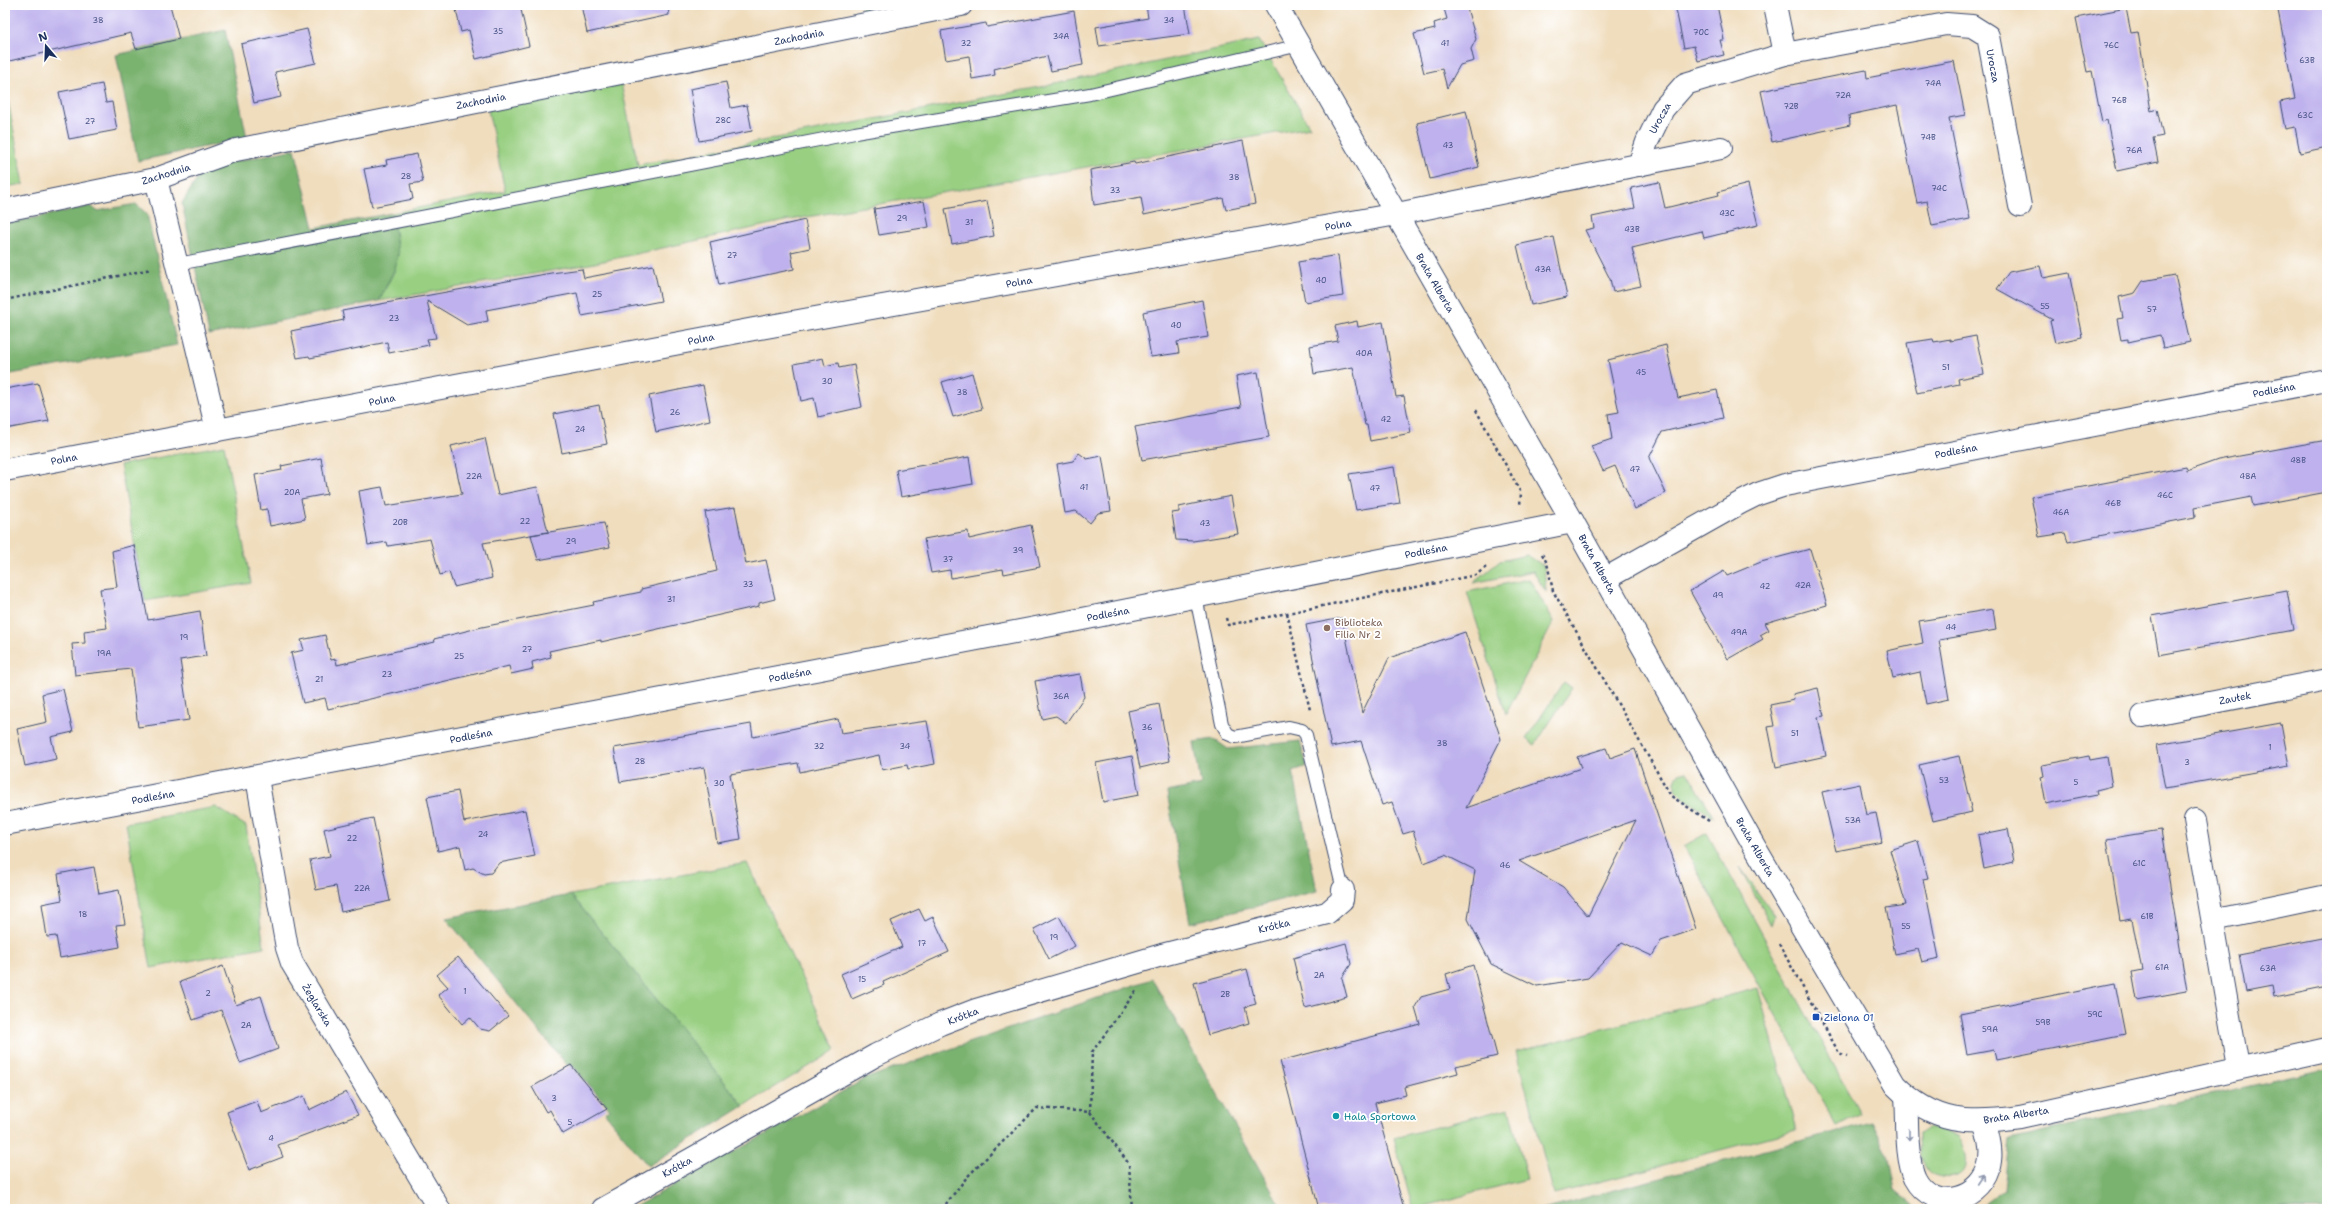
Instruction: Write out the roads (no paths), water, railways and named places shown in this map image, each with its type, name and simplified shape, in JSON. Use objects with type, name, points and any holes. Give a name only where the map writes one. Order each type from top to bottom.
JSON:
[{"type":"street","name":"Zachodnia","points":[[5,210],[156,179],[236,150],[961,5]]},
{"type":"street","name":"Brata Alberta","points":[[1276,5],[1574,522],[1837,990],[1895,1085],[1906,1096],[1926,1109],[1950,1119],[1984,1122],[2020,1117],[2238,1067],[2327,1049]]},
{"type":"street","points":[[1775,5],[1785,54]]},
{"type":"street","name":"Urocza","points":[[1639,165],[1647,142],[1663,109],[1686,84],[1785,54],[1946,24],[1972,26],[1988,36],[2020,206]]},
{"type":"street","points":[[1397,214],[1721,148]]},
{"type":"street","points":[[156,179],[178,264],[217,430]]},
{"type":"street","name":"Polna","points":[[5,470],[746,330],[1397,214]]},
{"type":"street","name":"Podleśna","points":[[1605,579],[1740,503],[1758,494],[1785,485],[2327,380]]},
{"type":"street","name":"Podleśna","points":[[5,824],[256,778],[1196,597],[1574,522]]},
{"type":"street","name":"Zaułek","points":[[2143,716],[2327,680]]},
{"type":"street","name":"Żeglarska","points":[[256,778],[287,948],[292,963],[439,1209]]},
{"type":"street","points":[[2195,820],[2238,1067]]},
{"type":"street","name":"Krótka","points":[[603,1209],[876,1055],[940,1024],[976,1010],[1162,954],[1327,912],[1342,900],[1343,890]]},
{"type":"street","points":[[2212,920],[2327,896]]},
{"type":"street","points":[[1906,1096],[1910,1164],[1915,1178],[1924,1192],[1934,1199],[1945,1202],[1965,1198],[1981,1183],[1990,1161],[1990,1142],[1984,1122]]},
{"type":"lane","points":[[178,264],[855,133],[1090,94],[1300,45]]},
{"type":"lane","points":[[1196,597],[1222,724],[1228,734],[1235,737],[1291,727],[1302,730],[1306,735],[1343,890]]},
{"type":"place","name":"Biblioteka Filia Nr 2","points":[[1327,628]]},
{"type":"place","name":"Zielona 01","points":[[1816,1017]]},
{"type":"place","name":"Hala Sportowa","points":[[1336,1116]]}]
